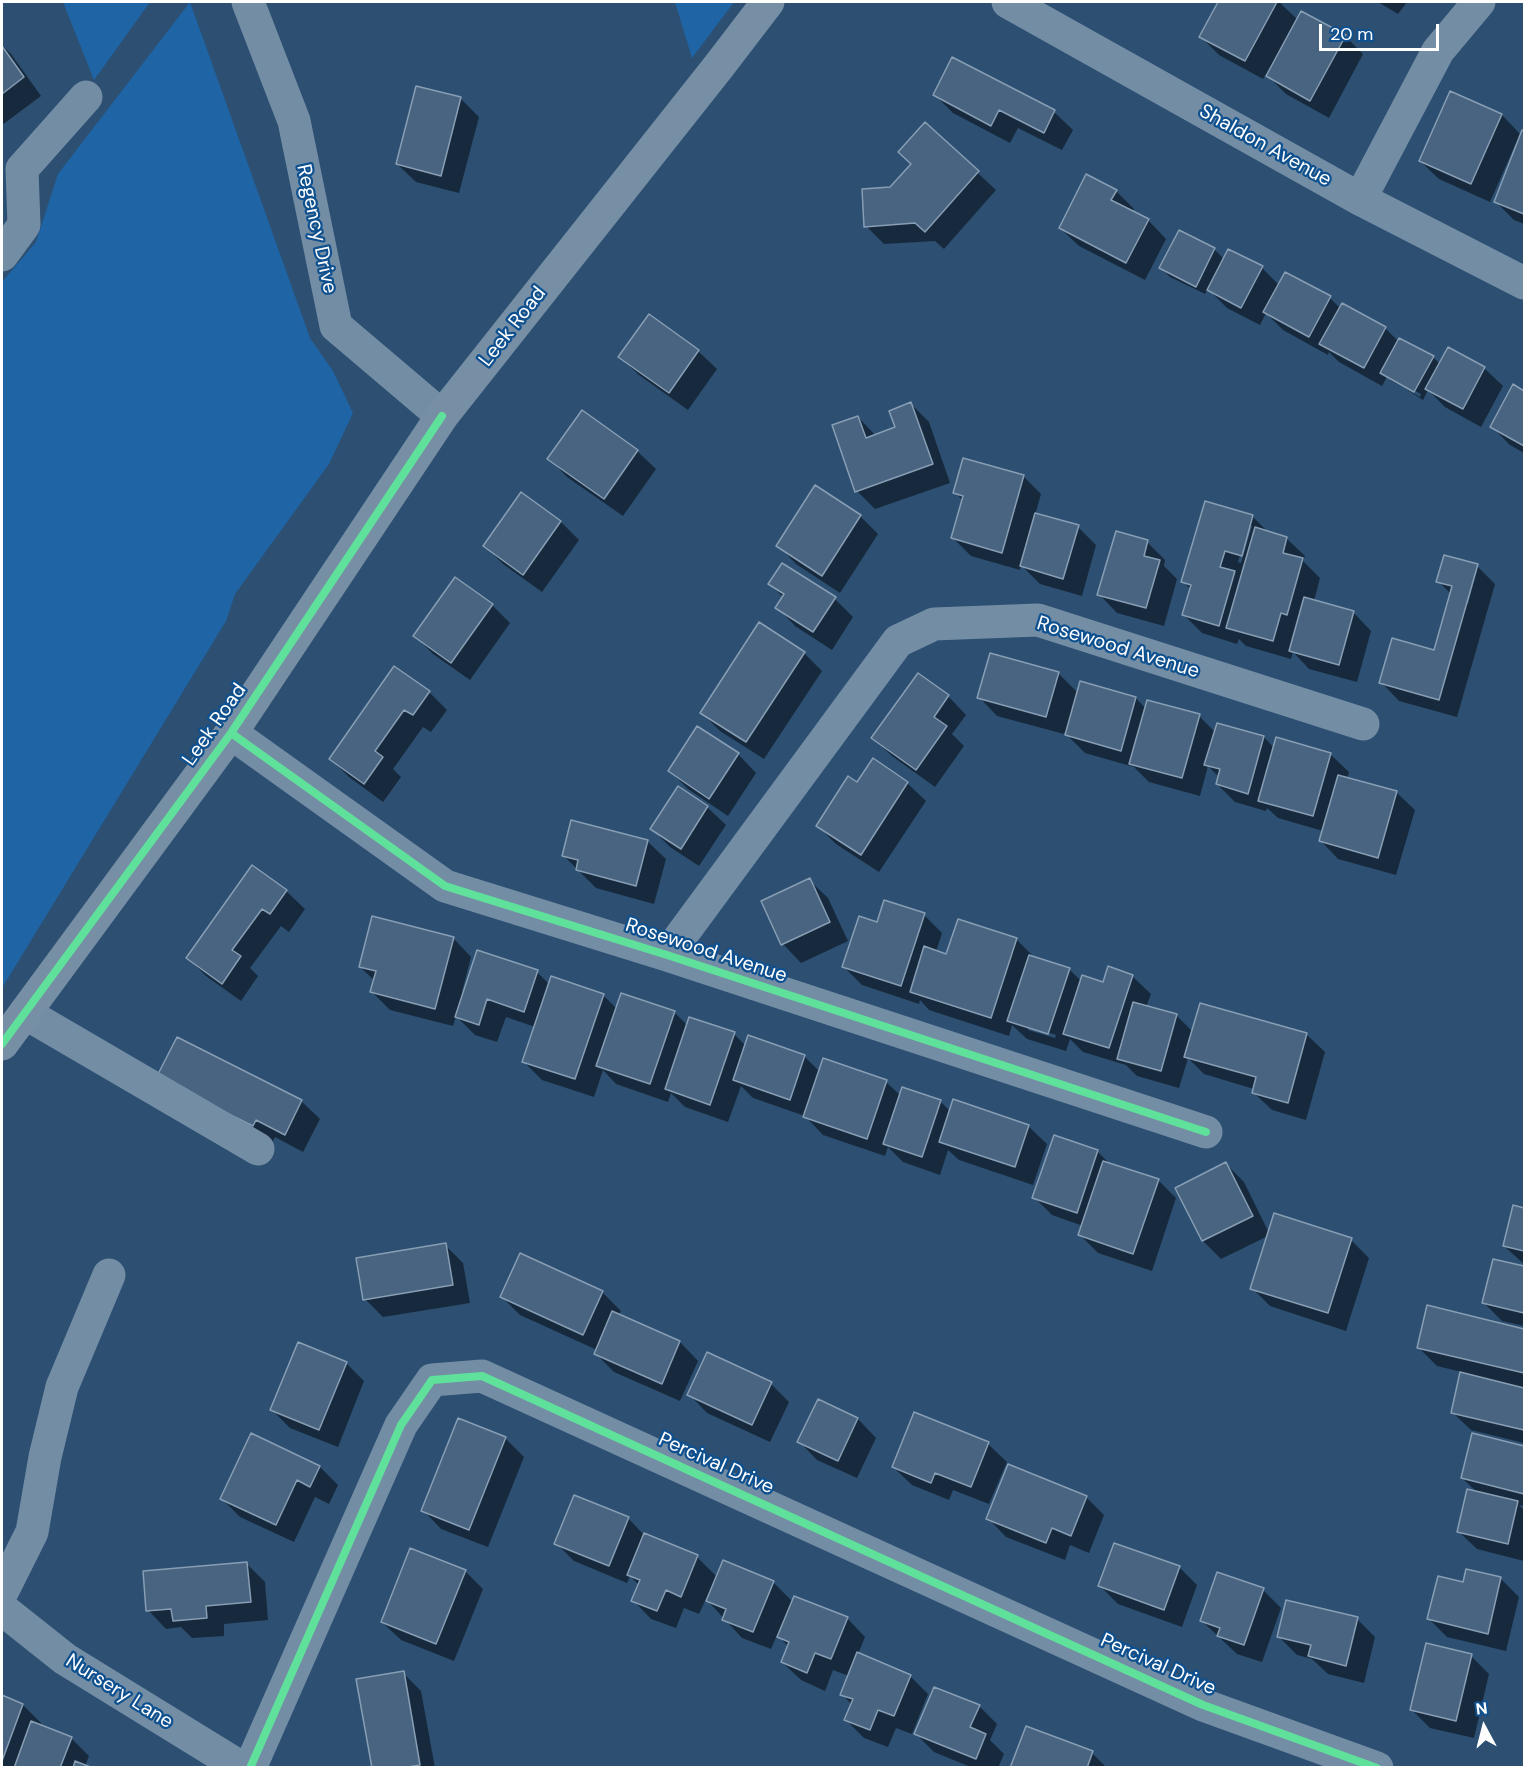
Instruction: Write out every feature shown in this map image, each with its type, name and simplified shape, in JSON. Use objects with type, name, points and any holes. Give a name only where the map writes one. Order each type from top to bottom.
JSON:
[{"type":"highway","name":"Leek Road","points":[[2,1044],[231,733],[442,416],[768,2]]},
{"type":"street","name":"Regency Drive","points":[[248,2],[294,121],[336,326],[442,416]]},
{"type":"street","name":"Shaldon Avenue","points":[[1008,2],[1360,199],[1524,283]]},
{"type":"street","points":[[1360,199],[1438,51],[1479,2]]},
{"type":"street","points":[[2,255],[24,225],[22,169],[86,97]]},
{"type":"street","name":"Rosewood Avenue","points":[[667,955],[898,641],[934,624],[1038,620],[1363,724]]},
{"type":"street","name":"Rosewood Avenue","points":[[231,733],[445,886],[667,955],[1206,1132]]},
{"type":"street","points":[[25,1013],[258,1149]]},
{"type":"street","points":[[2,1592],[32,1532],[45,1457],[62,1387],[109,1275]]},
{"type":"street","name":"Percival Drive","points":[[250,1767],[401,1425],[432,1380],[482,1376],[1203,1705],[1377,1767]]},
{"type":"street","name":"Nursery Lane","points":[[2,1609],[65,1659],[242,1767]]},
{"type":"shaded area","points":[[63,2],[150,2],[94,80]]},
{"type":"shaded area","points":[[190,2],[310,338],[333,371],[353,413],[329,464],[235,594],[226,621],[2,988],[2,282],[36,242],[58,174]]},
{"type":"shaded area","points":[[675,2],[734,2],[692,58]]},
{"type":"building","points":[[1218,2],[1277,2],[1245,61],[1199,37]]},
{"type":"building","points":[[1301,11],[1346,35],[1310,101],[1266,76]]},
{"type":"building","points":[[2,46],[24,77],[2,94]]},
{"type":"building","points":[[952,57],[1055,110],[1044,133],[999,110],[991,126],[933,95]]},
{"type":"building","points":[[416,86],[461,97],[441,176],[396,164]]},
{"type":"building","points":[[1450,91],[1502,114],[1471,184],[1419,161]]},
{"type":"building","points":[[925,122],[979,171],[925,232],[915,223],[864,227],[862,189],[890,187],[911,164],[898,152]]},
{"type":"building","points":[[1522,130],[1524,131],[1524,214],[1494,202]]},
{"type":"building","points":[[1086,174],[1117,190],[1111,200],[1149,219],[1126,263],[1059,228]]},
{"type":"building","points":[[1179,230],[1215,248],[1196,287],[1159,268]]},
{"type":"building","points":[[1228,249],[1263,266],[1241,308],[1207,290]]},
{"type":"building","points":[[1285,272],[1331,296],[1309,337],[1263,312]]},
{"type":"building","points":[[1342,303],[1386,327],[1364,368],[1319,344]]},
{"type":"building","points":[[649,314],[699,350],[669,393],[618,357]]},
{"type":"building","points":[[1399,338],[1434,356],[1414,392],[1380,373]]},
{"type":"building","points":[[1448,347],[1485,367],[1463,409],[1425,389]]},
{"type":"building","points":[[1513,384],[1524,391],[1524,446],[1490,427]]},
{"type":"building","points":[[911,402],[933,464],[855,492],[832,425],[858,416],[866,438],[895,427],[889,411]]},
{"type":"building","points":[[582,410],[638,450],[604,499],[547,459]]},
{"type":"building","points":[[963,458],[1024,475],[1002,553],[951,538],[963,496],[953,493]]},
{"type":"building","points":[[815,485],[861,515],[822,576],[776,546]]},
{"type":"building","points":[[521,492],[561,521],[523,575],[483,546]]},
{"type":"building","points":[[1205,501],[1253,515],[1242,556],[1225,551],[1220,567],[1235,571],[1219,626],[1182,615],[1191,585],[1181,582]]},
{"type":"building","points":[[1035,513],[1079,525],[1063,579],[1020,566]]},
{"type":"building","points":[[1255,527],[1287,537],[1283,553],[1303,558],[1287,615],[1281,613],[1273,641],[1226,628]]},
{"type":"building","points":[[1116,531],[1148,540],[1144,556],[1160,560],[1146,608],[1097,595]]},
{"type":"building","points":[[1444,555],[1478,564],[1439,700],[1379,683],[1392,638],[1434,650],[1452,586],[1436,582]]},
{"type":"building","points":[[782,563],[836,597],[813,632],[775,608],[784,594],[768,584]]},
{"type":"building","points":[[455,577],[493,604],[451,663],[413,636]]},
{"type":"building","points":[[1304,597],[1354,611],[1339,665],[1289,651]]},
{"type":"building","points":[[759,622],[805,652],[746,742],[700,713]]},
{"type":"building","points":[[990,653],[1059,672],[1046,717],[977,698]]},
{"type":"building","points":[[394,666],[430,691],[413,715],[404,710],[375,751],[383,757],[364,784],[329,759]]},
{"type":"building","points":[[918,673],[949,695],[934,717],[947,726],[916,770],[871,738]]},
{"type":"building","points":[[1080,681],[1136,697],[1121,751],[1065,735]]},
{"type":"building","points":[[1147,700],[1200,714],[1182,778],[1129,764]]},
{"type":"building","points":[[1217,723],[1264,736],[1248,794],[1216,784],[1220,769],[1204,765]]},
{"type":"building","points":[[697,726],[739,753],[709,799],[668,771]]},
{"type":"building","points":[[1276,737],[1331,753],[1313,816],[1258,801]]},
{"type":"building","points":[[873,758],[908,782],[861,855],[816,826],[848,776],[857,782]]},
{"type":"building","points":[[1338,775],[1397,791],[1378,858],[1319,841]]},
{"type":"building","points":[[678,786],[708,806],[681,849],[650,829]]},
{"type":"building","points":[[571,820],[648,840],[636,886],[576,870],[578,860],[562,856]]},
{"type":"building","points":[[252,865],[287,890],[270,914],[262,909],[232,950],[241,956],[222,984],[186,958]]},
{"type":"building","points":[[810,878],[830,922],[781,945],[761,901]]},
{"type":"building","points":[[884,900],[925,913],[901,986],[842,967],[859,916],[877,922]]},
{"type":"building","points":[[372,916],[454,937],[435,1009],[370,992],[376,971],[359,967]]},
{"type":"building","points":[[958,919],[1017,938],[991,1018],[910,992],[924,946],[946,954]]},
{"type":"building","points":[[477,950],[538,970],[524,1012],[487,999],[479,1025],[455,1017]]},
{"type":"building","points":[[1029,955],[1070,968],[1048,1034],[1007,1021]]},
{"type":"building","points":[[1108,966],[1133,975],[1109,1048],[1063,1034],[1082,975],[1103,982]]},
{"type":"building","points":[[551,976],[604,994],[575,1079],[522,1062]]},
{"type":"building","points":[[621,993],[675,1011],[650,1084],[596,1066]]},
{"type":"building","points":[[1133,1002],[1177,1014],[1161,1071],[1117,1059]]},
{"type":"building","points":[[1200,1003],[1307,1033],[1288,1103],[1252,1093],[1256,1077],[1184,1057]]},
{"type":"building","points":[[689,1017],[735,1032],[710,1105],[665,1089]]},
{"type":"building","points":[[748,1035],[805,1055],[790,1100],[733,1080]]},
{"type":"building","points":[[177,1037],[302,1100],[285,1135],[256,1120],[253,1126],[156,1078]]},
{"type":"building","points":[[823,1058],[887,1080],[867,1139],[803,1117]]},
{"type":"building","points":[[902,1087],[941,1100],[922,1157],[883,1144]]},
{"type":"building","points":[[953,1099],[1029,1125],[1015,1167],[939,1142]]},
{"type":"building","points":[[1054,1135],[1098,1150],[1077,1213],[1032,1198]]},
{"type":"building","points":[[1103,1161],[1159,1179],[1133,1254],[1078,1235]]},
{"type":"building","points":[[1226,1162],[1253,1216],[1202,1241],[1175,1188]]},
{"type":"building","points":[[1513,1205],[1524,1208],[1524,1251],[1503,1246]]},
{"type":"building","points":[[1274,1213],[1352,1238],[1328,1313],[1250,1289]]},
{"type":"building","points":[[446,1243],[453,1285],[363,1300],[356,1258]]},
{"type":"building","points":[[520,1253],[603,1291],[583,1335],[500,1297]]},
{"type":"building","points":[[1493,1259],[1524,1266],[1524,1313],[1482,1303]]},
{"type":"building","points":[[1427,1305],[1524,1329],[1524,1373],[1417,1348]]},
{"type":"building","points":[[612,1311],[680,1341],[662,1384],[594,1354]]},
{"type":"building","points":[[298,1342],[347,1362],[319,1430],[270,1410]]},
{"type":"building","points":[[707,1352],[772,1382],[752,1425],[687,1395]]},
{"type":"building","points":[[1460,1372],[1524,1388],[1524,1430],[1451,1413]]},
{"type":"building","points":[[818,1399],[858,1418],[838,1461],[797,1442]]},
{"type":"building","points":[[914,1412],[989,1442],[971,1487],[935,1473],[931,1483],[892,1467]]},
{"type":"building","points":[[458,1418],[506,1437],[469,1530],[421,1511]]},
{"type":"building","points":[[251,1433],[320,1466],[310,1487],[297,1480],[276,1525],[220,1499]]},
{"type":"building","points":[[1472,1433],[1524,1446],[1524,1494],[1461,1478]]},
{"type":"building","points":[[1008,1464],[1087,1496],[1071,1536],[1052,1528],[1046,1543],[986,1519]]},
{"type":"building","points":[[1467,1489],[1518,1501],[1508,1544],[1457,1532]]},
{"type":"building","points":[[574,1495],[629,1517],[609,1566],[554,1544]]},
{"type":"building","points":[[644,1533],[698,1555],[681,1597],[666,1590],[657,1611],[631,1601],[640,1580],[627,1575]]},
{"type":"building","points":[[1114,1543],[1180,1566],[1164,1610],[1098,1586]]},
{"type":"building","points":[[410,1548],[466,1570],[436,1644],[381,1622]]},
{"type":"building","points":[[723,1560],[774,1581],[753,1632],[722,1620],[726,1609],[706,1601]]},
{"type":"building","points":[[247,1562],[251,1602],[206,1606],[207,1618],[173,1621],[171,1609],[146,1611],[143,1571]]},
{"type":"building","points":[[1466,1569],[1501,1577],[1488,1634],[1427,1619],[1438,1576],[1463,1582]]},
{"type":"building","points":[[1217,1572],[1264,1588],[1244,1645],[1217,1636],[1220,1628],[1200,1621]]},
{"type":"building","points":[[794,1596],[848,1617],[831,1659],[815,1653],[807,1673],[781,1662],[789,1642],[777,1637]]},
{"type":"building","points":[[1286,1600],[1358,1617],[1346,1666],[1308,1656],[1311,1645],[1277,1637]]},
{"type":"building","points":[[1426,1643],[1472,1654],[1456,1721],[1410,1710]]},
{"type":"building","points":[[857,1652],[911,1675],[894,1716],[878,1710],[870,1730],[844,1720],[853,1699],[840,1695]]},
{"type":"building","points":[[404,1671],[420,1765],[402,1768],[372,1768],[356,1679]]},
{"type":"building","points":[[934,1687],[980,1705],[970,1727],[986,1734],[976,1759],[914,1734]]},
{"type":"building","points":[[2,1695],[23,1704],[2,1761]]},
{"type":"building","points":[[31,1721],[72,1737],[60,1768],[14,1768]]},
{"type":"building","points":[[1026,1726],[1093,1751],[1087,1768],[1010,1768]]},
{"type":"building","points":[[75,1761],[93,1768],[73,1768]]},
{"type":"cycle path","points":[[2,1044],[231,733],[442,416]]},
{"type":"cycle path","points":[[231,733],[445,886],[667,955],[1206,1132]]},
{"type":"cycle path","points":[[250,1768],[401,1425],[432,1380],[482,1376],[1203,1705],[1377,1768]]}]
